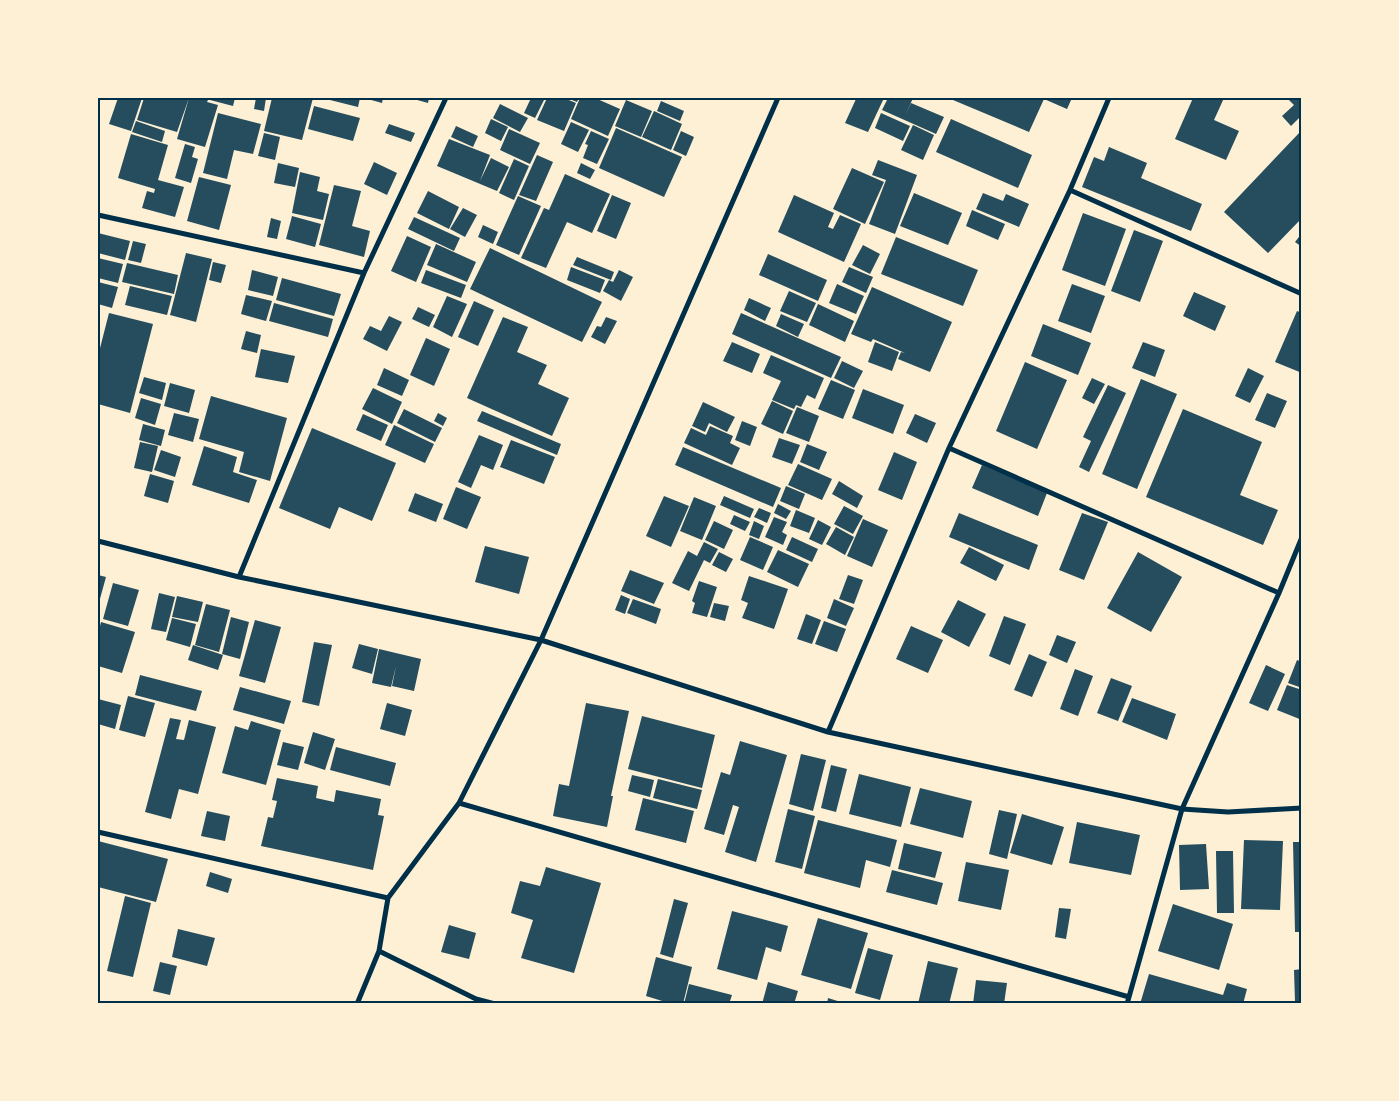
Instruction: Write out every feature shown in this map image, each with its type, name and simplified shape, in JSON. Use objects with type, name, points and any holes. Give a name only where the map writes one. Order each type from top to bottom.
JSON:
[{"type":"street","points":[[239,577],[364,273],[446,98]]},
{"type":"street","points":[[357,1004],[379,951],[388,898],[459,803],[541,640],[778,98]]},
{"type":"street","points":[[828,732],[949,448],[1070,190],[1109,98]]},
{"type":"street","points":[[1070,190],[1302,294]]},
{"type":"street","points":[[98,215],[364,273]]},
{"type":"street","points":[[949,448],[1279,593]]},
{"type":"street","points":[[1127,1004],[1182,809],[1279,593],[1302,537]]},
{"type":"street","points":[[98,541],[239,577],[541,640],[828,732],[1182,809],[1228,812],[1302,808]]},
{"type":"street","points":[[459,803],[1129,997]]},
{"type":"street","points":[[98,832],[388,898]]},
{"type":"street","points":[[379,951],[475,1001],[495,1004]]},
{"type":"building","points":[[118,98],[142,98],[131,131],[109,124]]},
{"type":"building","points":[[144,98],[189,98],[177,132],[137,120]]},
{"type":"building","points":[[189,98],[209,98],[207,102],[218,105],[205,147],[177,139]]},
{"type":"building","points":[[210,98],[235,98],[233,106],[210,100]]},
{"type":"building","points":[[256,98],[266,98],[264,111],[254,109]]},
{"type":"building","points":[[272,98],[313,98],[302,140],[264,131]]},
{"type":"building","points":[[322,98],[360,98],[358,107]]},
{"type":"building","points":[[364,98],[383,98],[382,103]]},
{"type":"building","points":[[410,98],[429,98],[428,103]]},
{"type":"building","points":[[531,98],[545,98],[535,118],[524,113]]},
{"type":"building","points":[[547,98],[564,98],[576,103],[564,131],[537,120]]},
{"type":"building","points":[[567,98],[579,98],[577,102]]},
{"type":"building","points":[[580,98],[595,98],[620,109],[608,136],[571,119]]},
{"type":"building","points":[[852,98],[884,98],[868,132],[845,123],[856,99]]},
{"type":"building","points":[[888,98],[913,98],[905,116],[911,103],[944,117],[936,134],[882,110]]},
{"type":"building","points":[[954,98],[1072,98],[1067,109],[1044,99],[1029,132],[953,100]]},
{"type":"building","points":[[1193,98],[1224,98],[1214,120],[1239,131],[1226,160],[1175,139]]},
{"type":"building","points":[[1287,98],[1302,98],[1302,115],[1291,126],[1282,116],[1294,105]]},
{"type":"building","points":[[626,100],[652,111],[641,137],[615,126]]},
{"type":"building","points":[[661,101],[684,111],[680,121],[657,111]]},
{"type":"building","points":[[500,104],[528,118],[520,132],[493,118]]},
{"type":"building","points":[[314,106],[360,118],[353,141],[308,129]]},
{"type":"building","points":[[654,111],[682,124],[671,150],[642,137]]},
{"type":"building","points":[[218,113],[261,124],[253,154],[234,150],[227,179],[203,173]]},
{"type":"building","points":[[881,113],[910,126],[903,141],[875,128]]},
{"type":"building","points":[[491,119],[508,127],[501,141],[485,133]]},
{"type":"building","points":[[951,119],[1032,155],[1018,188],[936,152]]},
{"type":"building","points":[[136,121],[165,131],[162,142],[132,132]]},
{"type":"building","points":[[571,122],[589,130],[578,152],[561,144]]},
{"type":"building","points":[[389,124],[415,133],[411,142],[385,133]]},
{"type":"building","points":[[913,125],[934,135],[923,160],[901,150]]},
{"type":"building","points":[[456,126],[478,136],[473,147],[451,137]]},
{"type":"building","points":[[616,128],[682,157],[664,197],[599,168]]},
{"type":"building","points":[[509,129],[540,143],[530,164],[500,150]]},
{"type":"building","points":[[591,131],[609,139],[597,164],[583,158],[588,145],[585,144]]},
{"type":"building","points":[[681,131],[694,137],[686,156],[673,150]]},
{"type":"building","points":[[1300,132],[1302,218],[1268,253],[1224,212]]},
{"type":"building","points":[[264,133],[280,137],[275,160],[258,156]]},
{"type":"building","points":[[131,134],[168,145],[158,180],[184,187],[175,217],[142,208],[147,191],[154,193],[155,189],[118,178]]},
{"type":"building","points":[[449,139],[490,155],[480,181],[491,158],[509,167],[497,191],[437,166]]},
{"type":"building","points":[[185,144],[195,147],[192,157],[198,159],[191,183],[175,178]]},
{"type":"building","points":[[1109,147],[1147,163],[1141,178],[1202,204],[1191,231],[1082,187],[1094,157],[1104,161]]},
{"type":"building","points":[[537,155],[553,162],[536,201],[519,195]]},
{"type":"building","points":[[514,159],[529,166],[514,200],[499,193]]},
{"type":"building","points":[[878,160],[917,175],[895,234],[869,224],[886,180],[872,175]]},
{"type":"building","points":[[374,162],[397,173],[387,195],[364,184]]},
{"type":"building","points":[[278,163],[299,168],[295,187],[274,183]]},
{"type":"building","points":[[581,163],[595,170],[590,179],[577,173]]},
{"type":"building","points":[[852,168],[884,182],[865,224],[833,209]]},
{"type":"building","points":[[300,172],[320,177],[317,191],[329,194],[323,220],[292,213]]},
{"type":"building","points":[[565,174],[610,194],[592,233],[567,222],[546,268],[521,258],[544,208],[549,210]]},
{"type":"building","points":[[199,177],[231,185],[219,230],[187,221]]},
{"type":"building","points":[[334,185],[361,191],[352,226],[370,231],[364,257],[319,245]]},
{"type":"building","points":[[428,191],[459,207],[449,229],[417,213]]},
{"type":"building","points":[[914,193],[962,213],[948,245],[900,226]]},
{"type":"building","points":[[983,193],[1003,201],[1006,194],[1029,204],[1019,227],[976,209]]},
{"type":"building","points":[[612,195],[631,203],[616,239],[597,231]]},
{"type":"building","points":[[794,195],[834,213],[828,227],[833,229],[840,215],[861,224],[844,262],[778,232]]},
{"type":"building","points":[[518,196],[541,206],[519,255],[496,245]]},
{"type":"building","points":[[463,208],[477,215],[465,237],[450,229]]},
{"type":"building","points":[[972,210],[1005,224],[998,240],[966,226]]},
{"type":"building","points":[[1083,213],[1126,229],[1105,286],[1062,270]]},
{"type":"building","points":[[292,216],[321,224],[315,247],[286,239]]},
{"type":"building","points":[[414,217],[460,238],[454,251],[408,229]]},
{"type":"building","points":[[271,218],[281,221],[277,239],[267,237]]},
{"type":"building","points":[[483,225],[498,232],[493,244],[478,237]]},
{"type":"building","points":[[1134,230],[1163,241],[1140,302],[1111,291]]},
{"type":"building","points":[[98,233],[130,241],[125,260],[98,253]]},
{"type":"building","points":[[1302,233],[1302,247],[1295,242]]},
{"type":"building","points":[[407,236],[431,247],[416,282],[391,271]]},
{"type":"building","points":[[896,237],[978,270],[963,306],[881,274]]},
{"type":"building","points":[[133,241],[146,244],[141,263],[128,260]]},
{"type":"building","points":[[436,244],[476,262],[467,282],[427,265]]},
{"type":"building","points":[[863,245],[880,254],[870,274],[852,265]]},
{"type":"building","points":[[490,248],[602,302],[582,342],[470,289]]},
{"type":"building","points":[[186,253],[212,259],[196,322],[170,315]]},
{"type":"building","points":[[768,254],[827,280],[818,301],[759,275]]},
{"type":"building","points":[[577,257],[614,272],[611,280],[573,265]]},
{"type":"building","points":[[98,258],[123,264],[118,283],[98,278]]},
{"type":"building","points":[[213,262],[226,265],[221,283],[209,280]]},
{"type":"building","points":[[127,263],[178,275],[174,294],[122,282]]},
{"type":"building","points":[[571,267],[605,280],[600,293],[567,280]]},
{"type":"building","points":[[849,267],[873,277],[866,293],[842,282]]},
{"type":"building","points":[[252,270],[278,277],[273,296],[248,290]]},
{"type":"building","points":[[426,270],[466,285],[461,298],[421,283]]},
{"type":"building","points":[[619,270],[633,277],[621,301],[603,291],[609,280],[613,282]]},
{"type":"building","points":[[282,278],[341,294],[334,316],[276,300]]},
{"type":"building","points":[[98,282],[118,287],[112,308],[98,304]]},
{"type":"building","points":[[837,284],[864,296],[856,314],[829,303]]},
{"type":"building","points":[[1072,284],[1105,296],[1091,333],[1058,321]]},
{"type":"building","points":[[130,286],[172,296],[167,315],[125,305]]},
{"type":"building","points":[[872,287],[952,322],[930,372],[898,359],[901,352],[905,353],[873,339],[871,342],[851,334]]},
{"type":"building","points":[[789,291],[816,303],[807,322],[780,311]]},
{"type":"building","points":[[1194,292],[1226,306],[1215,331],[1183,316]]},
{"type":"building","points":[[246,295],[272,301],[266,321],[241,314]]},
{"type":"building","points":[[447,296],[467,304],[452,337],[433,327]]},
{"type":"building","points":[[749,298],[771,308],[765,321],[744,310]]},
{"type":"building","points":[[474,301],[494,310],[478,346],[458,337]]},
{"type":"building","points":[[274,303],[333,319],[328,337],[269,321]]},
{"type":"building","points":[[818,304],[854,321],[845,342],[809,325]]},
{"type":"building","points":[[418,307],[435,315],[429,327],[412,319]]},
{"type":"building","points":[[1297,311],[1302,313],[1302,373],[1275,362]]},
{"type":"building","points":[[109,313],[153,324],[130,413],[98,404],[98,356]]},
{"type":"building","points":[[741,313],[841,357],[831,378],[732,334]]},
{"type":"building","points":[[781,314],[804,324],[798,337],[776,326]]},
{"type":"building","points":[[389,316],[402,322],[387,351],[363,339],[370,326],[381,331]]},
{"type":"building","points":[[503,317],[528,327],[517,352],[547,365],[538,384],[569,398],[552,436],[467,398]]},
{"type":"building","points":[[606,317],[617,321],[605,344],[591,337],[597,326],[601,327]]},
{"type":"building","points":[[1043,324],[1091,343],[1078,375],[1031,356]]},
{"type":"building","points":[[246,331],[261,335],[257,353],[241,349]]},
{"type":"building","points":[[426,338],[450,349],[434,386],[410,375]]},
{"type":"building","points":[[732,342],[760,354],[752,373],[723,361]]},
{"type":"building","points":[[875,342],[899,352],[892,371],[868,362]]},
{"type":"building","points":[[1143,342],[1165,350],[1155,377],[1132,368]]},
{"type":"building","points":[[261,349],[295,356],[288,383],[255,377]]},
{"type":"building","points":[[771,355],[824,378],[815,399],[807,395],[801,407],[796,405],[794,409],[772,400],[781,381],[763,373]]},
{"type":"building","points":[[842,361],[863,371],[854,388],[834,378]]},
{"type":"building","points":[[1025,362],[1067,380],[1037,449],[996,431]]},
{"type":"building","points":[[384,368],[409,380],[402,396],[377,385]]},
{"type":"building","points":[[1248,368],[1264,376],[1250,403],[1235,396]]},
{"type":"building","points":[[144,377],[166,383],[162,400],[139,393]]},
{"type":"building","points":[[1092,378],[1105,384],[1094,404],[1082,398]]},
{"type":"building","points":[[1141,379],[1177,394],[1137,489],[1102,474]]},
{"type":"building","points":[[831,380],[855,390],[843,419],[818,409]]},
{"type":"building","points":[[170,383],[195,390],[189,413],[164,406]]},
{"type":"building","points":[[1108,385],[1126,393],[1089,472],[1079,467],[1091,441],[1083,437]]},
{"type":"building","points":[[373,388],[402,402],[392,424],[362,409]]},
{"type":"building","points":[[863,389],[904,405],[893,434],[852,418]]},
{"type":"building","points":[[1267,393],[1287,401],[1275,428],[1255,420]]},
{"type":"building","points":[[211,396],[287,418],[270,481],[239,472],[244,452],[199,439]]},
{"type":"building","points":[[141,398],[161,404],[155,425],[135,418]]},
{"type":"building","points":[[772,401],[793,411],[783,434],[761,424]]},
{"type":"building","points":[[703,402],[735,417],[727,432],[709,423],[705,432],[692,426]]},
{"type":"building","points":[[797,407],[819,416],[809,442],[786,433]]},
{"type":"building","points":[[404,409],[442,428],[435,442],[397,423]]},
{"type":"building","points":[[1183,409],[1262,442],[1240,495],[1278,510],[1263,545],[1146,497]]},
{"type":"building","points":[[482,411],[561,444],[557,455],[477,421]]},
{"type":"building","points":[[174,413],[199,419],[193,442],[168,435]]},
{"type":"building","points":[[438,413],[447,418],[443,426],[434,421]]},
{"type":"building","points":[[363,414],[388,425],[381,441],[356,430]]},
{"type":"building","points":[[915,414],[936,423],[927,443],[906,433]]},
{"type":"building","points":[[742,421],[757,427],[750,446],[735,440]]},
{"type":"building","points":[[143,424],[165,430],[161,446],[139,440]]},
{"type":"building","points":[[394,425],[434,444],[425,463],[385,445]]},
{"type":"building","points":[[710,426],[733,436],[730,443],[740,448],[732,465],[684,443],[691,428],[706,435]]},
{"type":"building","points":[[312,428],[396,463],[372,521],[339,507],[330,529],[279,508]]},
{"type":"building","points":[[479,435],[503,445],[493,470],[481,465],[471,488],[458,482]]},
{"type":"building","points":[[779,438],[800,445],[792,464],[772,457]]},
{"type":"building","points":[[511,440],[555,457],[544,484],[500,467]]},
{"type":"building","points":[[140,442],[158,446],[152,472],[134,468]]},
{"type":"building","points":[[807,444],[827,452],[819,470],[800,462]]},
{"type":"building","points":[[204,446],[237,457],[233,472],[257,480],[249,503],[192,485]]},
{"type":"building","points":[[683,447],[781,488],[773,507],[675,465]]},
{"type":"building","points":[[161,450],[181,457],[175,477],[154,470]]},
{"type":"building","points":[[894,452],[917,462],[902,500],[878,490]]},
{"type":"building","points":[[798,464],[832,479],[822,500],[788,485]]},
{"type":"building","points":[[982,465],[1047,493],[1038,516],[972,488]]},
{"type":"building","points":[[150,474],[174,481],[168,503],[144,496]]},
{"type":"building","points":[[839,481],[863,496],[857,508],[832,494]]},
{"type":"building","points":[[786,486],[805,494],[799,509],[780,501]]},
{"type":"building","points":[[456,487],[481,497],[467,529],[443,519]]},
{"type":"building","points":[[415,493],[443,504],[436,522],[408,511]]},
{"type":"building","points":[[664,496],[689,506],[671,547],[646,536]]},
{"type":"building","points":[[724,496],[754,509],[750,518],[720,505]]},
{"type":"building","points":[[694,497],[716,506],[702,540],[680,531]]},
{"type":"building","points":[[778,504],[791,511],[786,519],[774,513]]},
{"type":"building","points":[[844,506],[863,516],[853,534],[834,524]]},
{"type":"building","points":[[759,508],[771,513],[767,523],[754,517]]},
{"type":"building","points":[[796,510],[815,518],[809,533],[790,526]]},
{"type":"building","points":[[959,513],[1038,545],[1029,570],[949,537]]},
{"type":"building","points":[[1082,513],[1108,522],[1084,580],[1059,570]]},
{"type":"building","points":[[734,515],[750,522],[745,531],[730,524]]},
{"type":"building","points":[[774,517],[787,522],[782,532],[787,535],[783,545],[765,537]]},
{"type":"building","points":[[863,519],[888,530],[872,567],[847,556]]},
{"type":"building","points":[[818,520],[831,527],[822,545],[809,539]]},
{"type":"building","points":[[714,521],[733,530],[724,549],[705,540]]},
{"type":"building","points":[[754,521],[764,526],[759,539],[749,535]]},
{"type":"building","points":[[836,527],[854,537],[845,555],[826,544]]},
{"type":"building","points":[[750,537],[773,547],[763,570],[740,560]]},
{"type":"building","points":[[792,537],[818,549],[812,562],[786,550]]},
{"type":"building","points":[[704,542],[718,549],[710,563],[704,560],[689,591],[672,583],[688,551],[697,556]]},
{"type":"building","points":[[485,546],[529,557],[519,594],[475,582]]},
{"type":"building","points":[[969,547],[1004,565],[996,581],[960,563]]},
{"type":"building","points":[[778,550],[809,564],[798,587],[767,572]]},
{"type":"building","points":[[719,552],[733,559],[726,572],[712,565]]},
{"type":"building","points":[[1138,552],[1182,577],[1151,632],[1107,608]]},
{"type":"building","points":[[630,570],[664,583],[654,604],[621,591]]},
{"type":"building","points":[[98,575],[106,577],[98,606]]},
{"type":"building","points":[[848,575],[863,580],[854,604],[839,599]]},
{"type":"building","points":[[749,576],[788,589],[774,629],[742,618],[748,603],[741,600]]},
{"type":"building","points":[[699,581],[717,587],[707,617],[692,613],[695,603],[692,601]]},
{"type":"building","points":[[113,583],[139,590],[128,626],[103,619]]},
{"type":"building","points":[[159,593],[175,597],[166,632],[151,629]]},
{"type":"building","points":[[621,595],[630,599],[625,614],[615,610]]},
{"type":"building","points":[[177,596],[203,602],[198,622],[172,617]]},
{"type":"building","points":[[633,599],[661,609],[656,624],[627,613]]},
{"type":"building","points":[[834,599],[854,608],[846,626],[827,618]]},
{"type":"building","points":[[958,600],[986,614],[969,647],[941,632]]},
{"type":"building","points":[[714,603],[729,606],[725,621],[710,617]]},
{"type":"building","points":[[206,604],[230,610],[219,652],[195,645]]},
{"type":"building","points":[[806,614],[821,620],[812,644],[797,639]]},
{"type":"building","points":[[1004,616],[1026,624],[1010,665],[989,656]]},
{"type":"building","points":[[231,617],[249,622],[240,659],[222,654]]},
{"type":"building","points":[[172,618],[196,624],[190,647],[166,640]]},
{"type":"building","points":[[255,620],[281,627],[265,683],[239,676]]},
{"type":"building","points":[[824,621],[846,629],[837,652],[815,644]]},
{"type":"building","points":[[101,622],[135,632],[122,673],[98,666],[98,634]]},
{"type":"building","points":[[911,626],[943,640],[928,673],[896,659]]},
{"type":"building","points":[[1057,635],[1076,642],[1067,663],[1049,655]]},
{"type":"building","points":[[314,642],[332,645],[319,706],[302,702]]},
{"type":"building","points":[[359,644],[378,649],[372,674],[352,668]]},
{"type":"building","points":[[193,645],[223,655],[218,670],[188,660]]},
{"type":"building","points":[[379,649],[421,659],[414,691],[392,686],[396,666],[391,687],[372,683]]},
{"type":"building","points":[[1029,654],[1047,662],[1032,697],[1014,690]]},
{"type":"building","points":[[1297,660],[1302,662],[1302,688],[1288,683]]},
{"type":"building","points":[[1266,665],[1285,674],[1268,711],[1249,703]]},
{"type":"building","points":[[1075,669],[1093,676],[1078,716],[1060,709]]},
{"type":"building","points":[[140,675],[202,691],[196,711],[135,695]]},
{"type":"building","points":[[1111,678],[1132,686],[1118,721],[1097,713]]},
{"type":"building","points":[[1287,685],[1302,690],[1302,720],[1277,710]]},
{"type":"building","points":[[240,687],[291,701],[284,724],[233,710]]},
{"type":"building","points":[[128,696],[155,703],[145,737],[119,730]]},
{"type":"building","points":[[1132,698],[1176,714],[1167,740],[1122,722]]},
{"type":"building","points":[[98,699],[121,705],[115,729],[98,724]]},
{"type":"building","points":[[387,703],[412,710],[405,736],[380,729]]},
{"type":"building","points":[[586,703],[629,711],[611,796],[613,796],[607,827],[553,816],[559,784],[569,786]]},
{"type":"building","points":[[642,716],[715,735],[702,788],[628,769]]},
{"type":"building","points":[[170,718],[181,720],[176,739],[184,740],[189,720],[216,727],[198,794],[179,789],[171,819],[145,812]]},
{"type":"building","points":[[251,721],[281,730],[266,785],[222,773],[235,726],[248,730]]},
{"type":"building","points":[[313,732],[335,739],[325,770],[304,763]]},
{"type":"building","points":[[740,741],[787,755],[756,862],[725,852],[739,807],[733,805],[724,835],[704,829],[721,772],[730,775]]},
{"type":"building","points":[[283,742],[304,747],[298,770],[277,765]]},
{"type":"building","points":[[336,747],[396,763],[390,786],[330,770]]},
{"type":"building","points":[[801,754],[826,760],[813,811],[789,804]]},
{"type":"building","points":[[831,765],[847,769],[836,812],[821,808]]},
{"type":"building","points":[[859,774],[911,787],[901,827],[849,814]]},
{"type":"building","points":[[632,775],[654,780],[650,797],[628,791]]},
{"type":"building","points":[[277,778],[318,786],[316,798],[334,802],[336,790],[381,799],[378,815],[384,816],[373,870],[261,846],[268,817],[273,818],[277,801],[272,800]]},
{"type":"building","points":[[658,779],[702,790],[697,809],[653,798]]},
{"type":"building","points":[[920,788],[972,801],[963,838],[910,824]]},
{"type":"building","points":[[643,798],[694,811],[686,843],[635,830]]},
{"type":"building","points":[[788,809],[815,816],[802,869],[775,862]]},
{"type":"building","points":[[999,810],[1017,814],[1007,859],[989,854]]},
{"type":"building","points":[[207,811],[230,816],[225,841],[201,836]]},
{"type":"building","points":[[1022,814],[1064,827],[1052,865],[1010,853]]},
{"type":"building","points":[[818,820],[897,840],[890,867],[866,860],[860,888],[804,873]]},
{"type":"building","points":[[1077,822],[1140,835],[1131,875],[1069,863]]},
{"type":"building","points":[[1244,840],[1283,841],[1280,910],[1241,909]]},
{"type":"building","points":[[98,841],[168,859],[156,902],[98,887]]},
{"type":"building","points":[[1293,842],[1302,842],[1302,932],[1295,932]]},
{"type":"building","points":[[904,843],[942,852],[935,878],[898,869]]},
{"type":"building","points":[[1206,844],[1209,889],[1180,890],[1179,845]]},
{"type":"building","points":[[1216,851],[1233,851],[1234,913],[1217,913]]},
{"type":"building","points":[[966,862],[1009,870],[1001,910],[958,901]]},
{"type":"building","points":[[546,867],[601,883],[574,973],[521,958],[533,920],[511,913],[520,881],[540,886]]},
{"type":"building","points":[[892,870],[943,883],[937,905],[886,892]]},
{"type":"building","points":[[210,872],[232,879],[228,893],[206,886]]},
{"type":"building","points":[[125,896],[151,903],[133,977],[107,971]]},
{"type":"building","points":[[674,899],[688,903],[673,958],[660,954]]},
{"type":"building","points":[[1173,904],[1233,924],[1219,970],[1158,951]]},
{"type":"building","points":[[1059,908],[1071,909],[1066,939],[1055,937]]},
{"type":"building","points":[[732,911],[788,926],[781,952],[766,947],[757,980],[717,969]]},
{"type":"building","points":[[818,918],[868,933],[851,989],[801,975]]},
{"type":"building","points":[[449,925],[476,933],[469,959],[441,952]]},
{"type":"building","points":[[178,929],[215,938],[207,966],[172,957]]},
{"type":"building","points":[[868,948],[893,955],[880,1000],[855,993]]},
{"type":"building","points":[[656,957],[692,967],[683,1004],[672,1004],[646,996]]},
{"type":"building","points":[[928,961],[958,968],[949,1004],[918,1004]]},
{"type":"building","points":[[160,962],[177,966],[170,995],[153,991]]},
{"type":"building","points":[[1302,969],[1302,1002],[1295,1002],[1294,970]]},
{"type":"building","points":[[1149,974],[1223,995],[1227,983],[1247,989],[1243,1004],[1140,1004]]},
{"type":"building","points":[[976,980],[1007,983],[1004,1004],[973,1004]]},
{"type":"building","points":[[768,982],[798,991],[794,1004],[762,1004]]},
{"type":"building","points":[[689,984],[732,995],[729,1004],[684,1004]]},
{"type":"building","points":[[828,998],[844,1003],[844,1004],[827,1004]]}]
